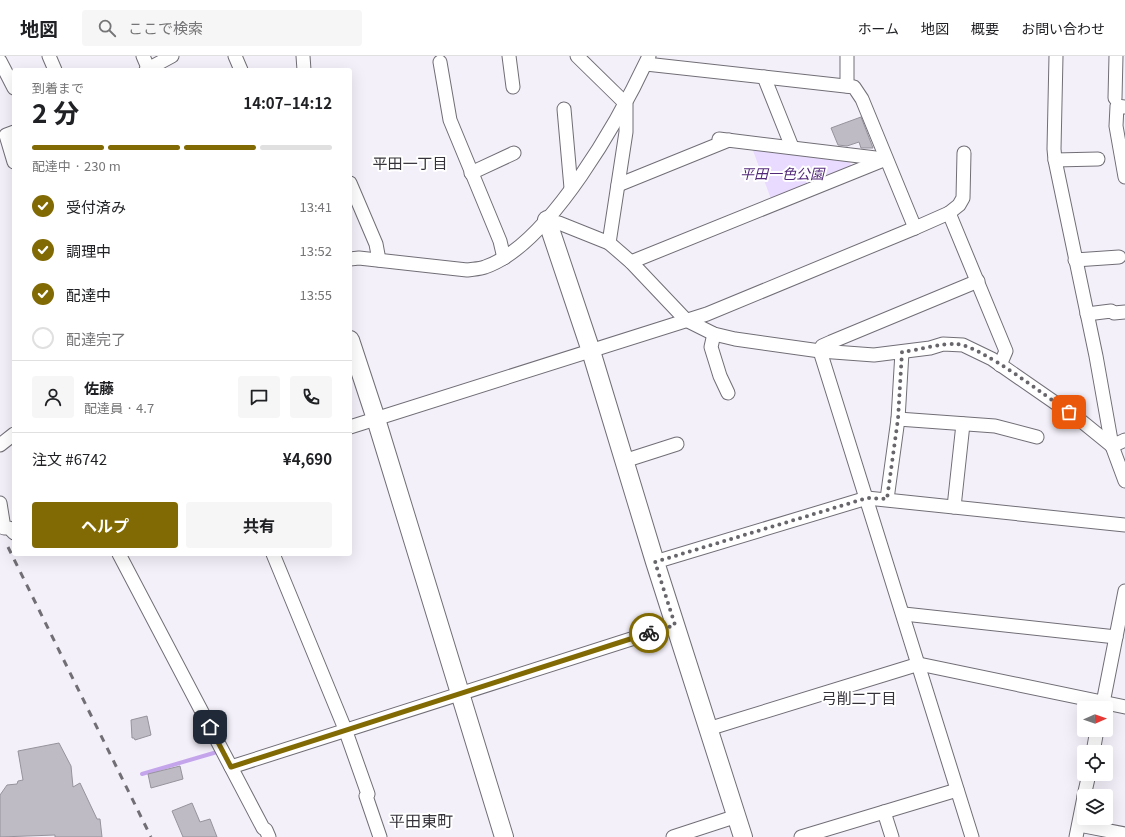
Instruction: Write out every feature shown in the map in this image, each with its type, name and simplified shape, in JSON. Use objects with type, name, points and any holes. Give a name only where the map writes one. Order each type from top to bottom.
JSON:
[{"type":"street","points":[[49,56],[54,68]]},
{"type":"street","points":[[143,56],[147,68]]},
{"type":"street","points":[[151,68],[172,56]]},
{"type":"street","points":[[235,56],[240,68]]},
{"type":"street","points":[[303,56],[304,68]]},
{"type":"street","points":[[509,56],[514,87]]},
{"type":"street","points":[[577,56],[626,104],[626,132],[609,243]]},
{"type":"street","points":[[847,56],[847,86]]},
{"type":"street","points":[[1056,56],[1055,160],[1087,314],[1112,446],[1125,481]]},
{"type":"street","points":[[1115,98],[1116,56]]},
{"type":"street","points":[[352,259],[380,260],[467,270],[485,267],[504,258],[520,246],[547,220],[571,188],[626,104],[648,60],[764,77],[854,88],[858,92],[916,228]]},
{"type":"street","points":[[0,61],[12,84]]},
{"type":"street","points":[[440,62],[450,120],[500,241],[504,258]]},
{"type":"street","points":[[764,77],[792,147]]},
{"type":"street","points":[[1125,107],[1117,106],[1116,126],[1125,177]]},
{"type":"street","points":[[564,109],[571,188]]},
{"type":"street","points":[[12,133],[6,135],[12,155]]},
{"type":"street","points":[[618,186],[724,139],[886,159]]},
{"type":"street","points":[[471,173],[514,153]]},
{"type":"street","points":[[352,426],[707,314],[916,228],[949,213],[959,205],[963,198],[964,153]]},
{"type":"street","points":[[631,262],[886,159]]},
{"type":"street","points":[[1055,160],[1098,159]]},
{"type":"street","points":[[352,188],[376,244],[380,260]]},
{"type":"street","points":[[949,213],[1006,351],[1000,365]]},
{"type":"street","points":[[547,220],[559,223],[609,243],[631,262],[686,320],[714,334],[735,339],[820,351],[874,355],[902,352],[943,344],[956,344],[979,352],[1000,365],[1080,420],[1112,446]]},
{"type":"street","points":[[547,220],[591,351],[655,562],[743,837]]},
{"type":"street","points":[[1075,260],[1119,257]]},
{"type":"street","points":[[972,837],[904,614],[820,351],[822,346],[831,342],[978,281]]},
{"type":"street","points":[[1087,314],[1111,311],[1114,313],[1125,312]]},
{"type":"street","points":[[714,334],[711,346],[720,376],[728,393]]},
{"type":"street","points":[[352,346],[376,419],[504,837]]},
{"type":"street","points":[[887,499],[898,419],[902,352]]},
{"type":"street","points":[[898,419],[995,426],[1037,437]]},
{"type":"street","points":[[954,507],[963,424]]},
{"type":"street","points":[[0,445],[12,436]]},
{"type":"street","points":[[1112,446],[1125,440]]},
{"type":"street","points":[[624,461],[677,444]]},
{"type":"street","points":[[655,562],[867,498],[887,499],[1099,524],[1125,525]]},
{"type":"street","points":[[0,503],[4,528],[9,528],[12,531]]},
{"type":"street","points":[[120,556],[262,828],[266,830],[269,837]]},
{"type":"street","points":[[274,556],[346,729],[368,794],[366,796],[380,837]]},
{"type":"street","points":[[1103,701],[1125,591]]},
{"type":"street","points":[[904,614],[1116,637]]},
{"type":"street","points":[[231,767],[675,625]]},
{"type":"street","points":[[708,729],[919,664],[1084,701]]},
{"type":"street","points":[[1113,706],[1125,707]]},
{"type":"street","points":[[801,837],[957,790]]},
{"type":"street","points":[[884,812],[892,837]]},
{"type":"street","points":[[673,837],[737,816]]},
{"type":"street","points":[[1077,831],[1125,834]]},
{"type":"green space","name":"平田一色公園","points":[[752,148],[849,161],[852,167],[771,199]]},
{"type":"building","points":[[861,117],[873,148],[861,148],[859,142],[847,146],[838,145],[831,128]]},
{"type":"building","points":[[147,716],[151,735],[135,740],[132,738],[131,720]]},
{"type":"building","points":[[59,743],[71,766],[73,787],[80,783],[97,819],[100,819],[102,837],[55,837],[55,835],[0,837],[0,795],[7,785],[17,784],[18,781],[23,780],[18,751]]},
{"type":"building","points":[[180,766],[183,779],[151,788],[148,774]]},
{"type":"building","points":[[192,803],[200,822],[210,819],[217,837],[183,837],[172,811]]},
{"type":"waterway","points":[[142,774],[217,752]]},
{"type":"railway","points":[[8,547],[12,555]]},
{"type":"railway","points":[[12,556],[151,837]]},
{"type":"way so far","points":[[649,633],[675,625],[655,562],[867,498],[887,499],[898,419],[902,352],[930,348],[943,344],[963,345],[992,359],[1069,412]]},
{"type":"district","name":"平田一丁目","points":[[410,162]]},
{"type":"district","name":"弓削二丁目","points":[[859,697]]},
{"type":"district","name":"平田東町","points":[[421,820]]},
{"type":"route","points":[[210,727],[231,767],[649,633]]}]
